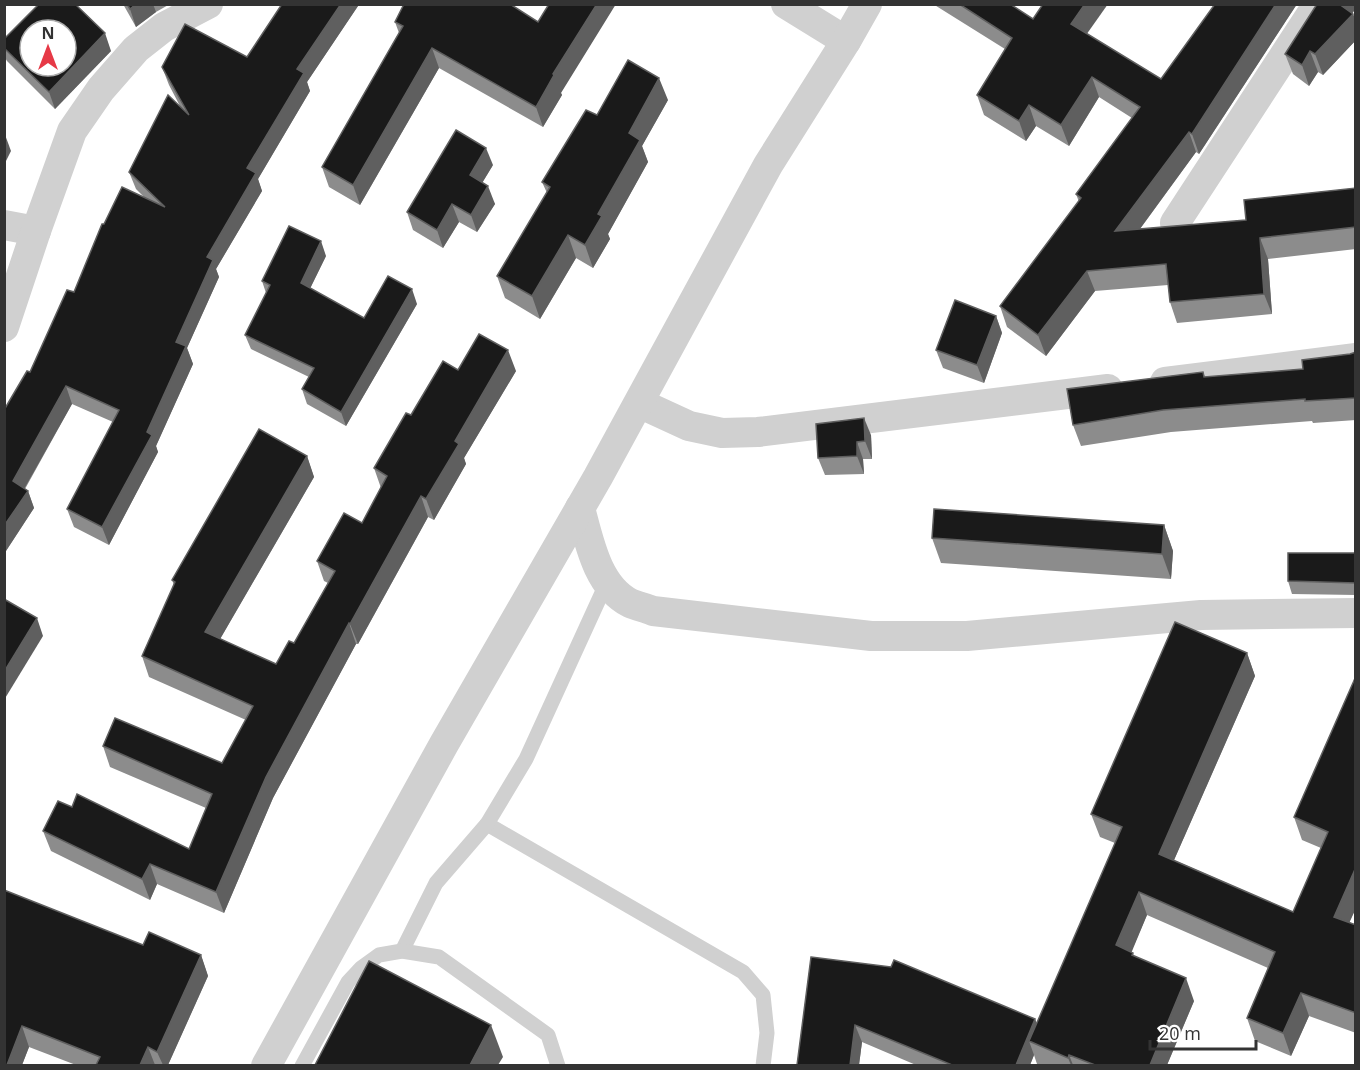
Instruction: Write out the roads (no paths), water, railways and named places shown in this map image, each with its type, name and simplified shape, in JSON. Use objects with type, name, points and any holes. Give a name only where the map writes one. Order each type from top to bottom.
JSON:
[{"type":"street","points":[[4,327],[72,131],[101,89],[136,49],[164,27],[208,4]]},
{"type":"street","points":[[786,4],[846,41]]},
{"type":"street","points":[[266,1065],[444,744],[639,403],[768,165],[867,4]]},
{"type":"street","points":[[1175,223],[1318,4]]},
{"type":"street","points":[[4,225],[36,231]]},
{"type":"street","points":[[639,403],[689,426],[722,433],[758,432],[1356,358]]},
{"type":"street","points":[[580,508],[606,584],[629,602],[653,611],[871,636],[966,636],[1202,615],[1356,613]]},
{"type":"lane","points":[[402,951],[436,883],[488,824],[526,759],[606,584]]},
{"type":"lane","points":[[488,824],[743,972],[763,995],[767,1033],[763,1065]]},
{"type":"lane","points":[[302,1065],[348,982],[361,968],[379,955],[402,951],[439,957],[548,1035],[558,1065]]}]
